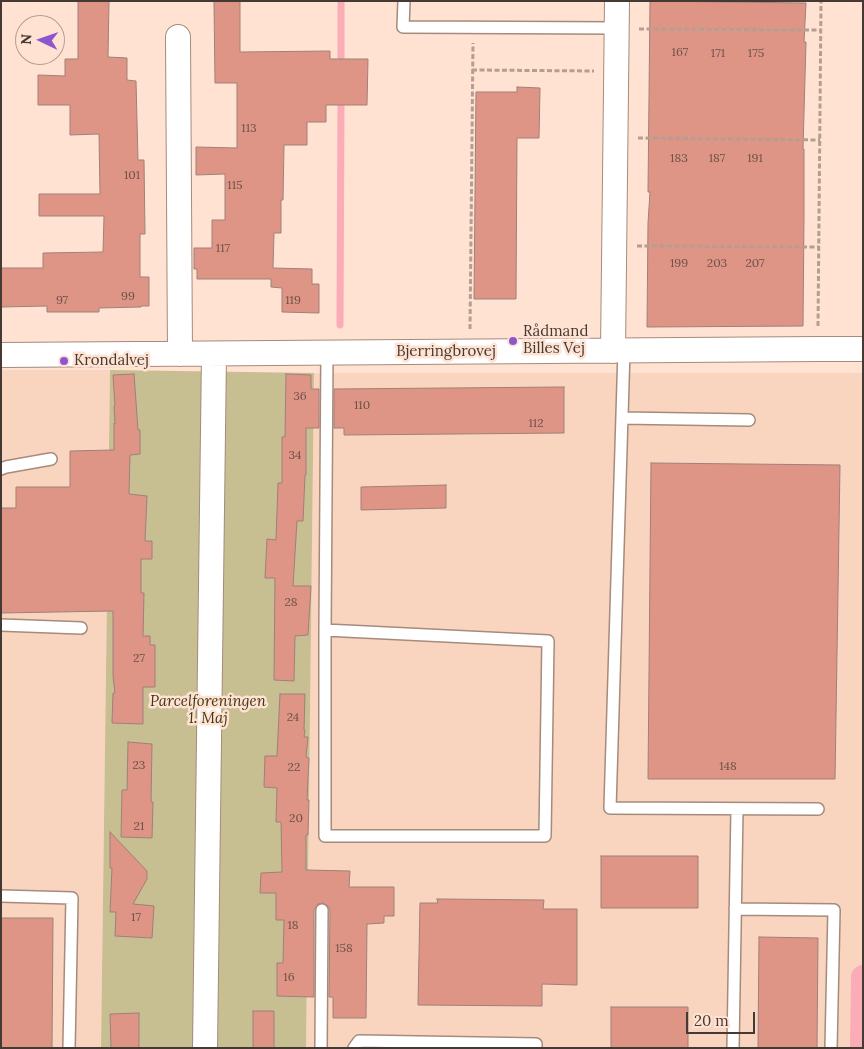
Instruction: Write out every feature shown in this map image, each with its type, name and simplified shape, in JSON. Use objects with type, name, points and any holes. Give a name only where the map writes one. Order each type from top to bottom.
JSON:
[{"type":"street","points":[[618,1],[614,246],[619,350]]},
{"type":"street","points":[[178,37],[180,354]]},
{"type":"street","name":"Bjerringbrovej","points":[[1,355],[863,349]]},
{"type":"street","points":[[205,1048],[214,354]]},
{"type":"lane","points":[[404,1],[403,27],[617,28]]},
{"type":"lane","points":[[619,350],[622,418],[610,808],[818,809]]},
{"type":"lane","points":[[325,630],[548,641],[545,836],[324,836],[325,630],[327,353]]},
{"type":"lane","points":[[622,418],[749,420]]},
{"type":"lane","points":[[1,469],[51,459]]},
{"type":"lane","points":[[1,625],[81,628]]},
{"type":"lane","points":[[733,1048],[737,809]]},
{"type":"lane","points":[[1,896],[72,898],[69,1048]]},
{"type":"lane","points":[[735,909],[834,910],[831,1048]]},
{"type":"lane","points":[[321,1048],[322,910]]},
{"type":"lane","points":[[354,1048],[359,1041],[536,1044],[536,1048]]},
{"type":"path","points":[[818,349],[821,1]]},
{"type":"path","points":[[470,352],[473,28]]},
{"type":"path","points":[[617,28],[821,30]]},
{"type":"path","points":[[472,70],[616,71]]},
{"type":"path","points":[[616,138],[820,140]]},
{"type":"path","points":[[614,246],[819,247]]},
{"type":"shaded area","points":[[1,370],[110,370],[101,1048],[1,1048]]},
{"type":"shaded area","points":[[314,373],[863,373],[863,1048],[306,1048]]},
{"type":"green space","name":"Parcelforeningen 1. Maj","points":[[110,370],[314,373],[306,1048],[101,1048]]},
{"type":"building","points":[[78,1],[109,1],[108,57],[127,58],[127,80],[136,81],[138,160],[144,160],[145,234],[140,234],[140,277],[149,277],[149,306],[99,308],[99,312],[47,312],[47,306],[1,307],[1,268],[43,268],[43,253],[103,252],[104,216],[39,216],[39,194],[100,194],[99,134],[70,135],[70,105],[38,105],[38,75],[65,76],[65,59],[78,59]]},
{"type":"building","points":[[214,1],[240,1],[240,52],[330,51],[330,59],[368,59],[367,105],[326,105],[326,122],[307,122],[307,145],[284,145],[281,233],[274,233],[273,268],[312,269],[312,284],[319,284],[319,313],[282,312],[282,288],[271,287],[271,279],[197,279],[197,269],[194,269],[194,248],[212,248],[212,220],[225,220],[225,174],[196,175],[196,147],[237,148],[237,83],[215,83]]},
{"type":"building","points":[[650,1],[806,3],[803,149],[803,326],[647,327],[650,192],[648,192]]},
{"type":"building","points":[[517,87],[540,88],[539,138],[517,138],[516,299],[474,299],[476,92],[517,92]]},
{"type":"building","points":[[134,374],[138,430],[140,430],[140,454],[130,455],[129,494],[147,496],[145,541],[152,541],[152,559],[141,559],[141,593],[144,593],[143,636],[150,636],[150,645],[155,645],[155,687],[143,687],[143,724],[112,723],[113,693],[115,693],[113,676],[113,611],[1,613],[1,508],[16,508],[16,487],[70,487],[70,451],[114,450],[115,406],[113,375]]},
{"type":"building","points":[[286,374],[311,375],[311,389],[319,389],[319,428],[306,428],[306,475],[303,521],[297,521],[293,586],[311,586],[308,635],[295,636],[294,681],[274,680],[275,578],[265,578],[267,539],[276,540],[278,483],[282,483],[282,437],[285,437]]},
{"type":"building","points":[[564,387],[564,433],[344,435],[344,428],[334,428],[334,389]]},
{"type":"building","points":[[651,463],[840,465],[835,779],[648,779]]},
{"type":"building","points":[[446,485],[446,508],[361,510],[361,487]]},
{"type":"building","points":[[280,694],[305,694],[304,737],[308,737],[306,757],[309,758],[306,870],[350,871],[349,887],[394,887],[394,916],[384,916],[384,923],[367,924],[366,1018],[333,1018],[333,997],[329,997],[330,910],[323,903],[318,904],[314,910],[314,997],[277,996],[277,963],[283,963],[284,920],[276,920],[276,893],[260,893],[261,873],[282,872],[281,822],[276,822],[277,788],[264,787],[265,756],[277,756]]},
{"type":"building","points":[[128,742],[152,744],[152,838],[121,837],[122,790],[127,790]]},
{"type":"building","points":[[110,832],[147,871],[147,879],[133,904],[154,906],[152,938],[115,936],[116,912],[110,912],[112,868],[110,868]]},
{"type":"building","points":[[601,856],[698,856],[698,908],[601,908]]},
{"type":"building","points":[[437,899],[544,900],[543,909],[577,909],[577,985],[542,984],[542,1006],[418,1005],[420,903],[438,903]]},
{"type":"building","points":[[1,918],[53,918],[52,1048],[1,1048]]},
{"type":"building","points":[[759,937],[818,938],[817,1048],[758,1048]]},
{"type":"building","points":[[611,1007],[688,1007],[688,1048],[611,1048]]},
{"type":"building","points":[[253,1011],[274,1011],[274,1048],[253,1048]]},
{"type":"building","points":[[139,1013],[139,1048],[111,1048],[110,1014]]},
{"type":"waterway","points":[[341,1],[341,67]]},
{"type":"waterway","points":[[340,325],[341,96]]},
{"type":"waterway","points":[[862,1048],[863,977]]},
{"type":"place","name":"Rådmand Billes Vej","points":[[513,341]]},
{"type":"place","name":"Krondalvej","points":[[64,361]]}]
